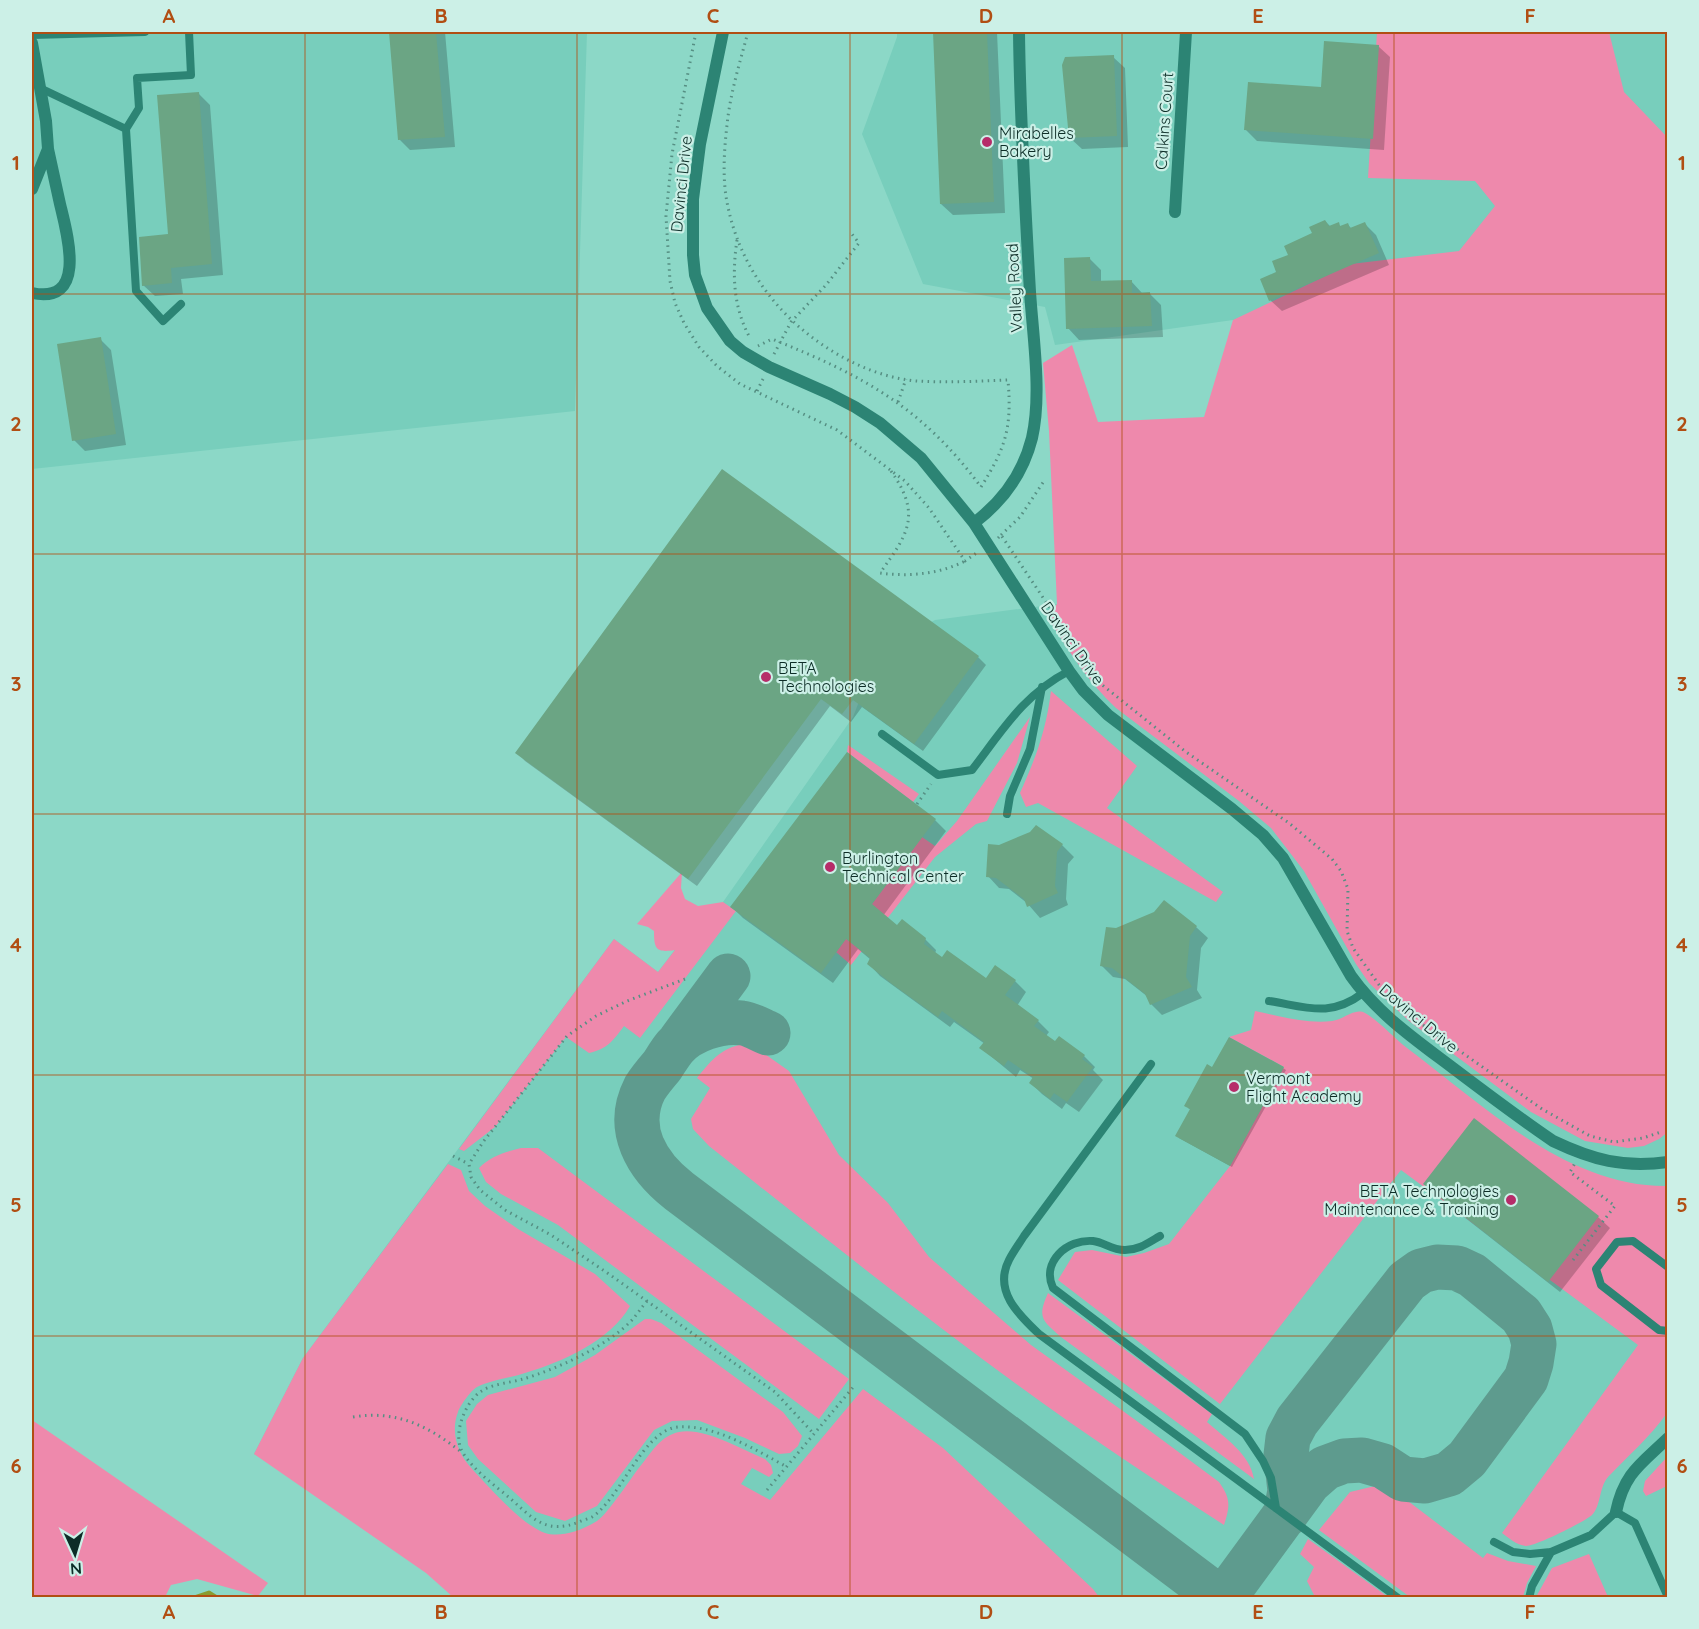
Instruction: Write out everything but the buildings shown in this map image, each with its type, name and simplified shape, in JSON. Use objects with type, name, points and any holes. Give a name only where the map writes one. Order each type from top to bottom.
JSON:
[{"type":"street","name":"Davinci Drive","points":[[723,32],[696,167],[692,228],[695,275],[707,308],[724,334],[743,352],[769,367],[855,407],[888,429],[921,458],[974,523],[1083,690],[1108,715],[1263,835],[1282,858],[1363,993],[1407,1034],[1553,1141],[1601,1161],[1625,1164],[1668,1162]]},
{"type":"street","name":"Valley Road","points":[[974,523],[991,510],[1016,478],[1026,458],[1035,415],[1035,363],[1023,168],[1019,32]]},
{"type":"street","name":"Calkins Court","points":[[1175,212],[1186,32]]},
{"type":"street","points":[[32,43],[46,121],[48,149],[70,249],[70,272],[62,287],[49,294],[32,293]]},
{"type":"street","points":[[32,189],[48,149]]},
{"type":"street","points":[[1616,1512],[1624,1483],[1632,1472],[1668,1438]]},
{"type":"lane","points":[[32,35],[145,32]]},
{"type":"lane","points":[[181,304],[163,321],[136,291],[126,129],[139,108],[137,78],[191,75],[189,32]]},
{"type":"lane","points":[[40,88],[126,129]]},
{"type":"lane","points":[[882,734],[938,775],[972,770],[1028,699],[1042,687],[1069,671]]},
{"type":"lane","points":[[1007,814],[1010,796],[1030,749],[1042,687]]},
{"type":"lane","points":[[1269,1001],[1328,1009],[1341,1007],[1363,993]]},
{"type":"lane","points":[[1151,1064],[1024,1236],[1008,1262],[1005,1273],[1005,1290],[1010,1303],[1039,1334],[1398,1598]]},
{"type":"lane","points":[[1160,1236],[1143,1247],[1126,1250],[1111,1248],[1095,1241],[1078,1243],[1058,1254],[1048,1270],[1049,1280],[1053,1288],[1245,1434],[1263,1461],[1271,1479],[1275,1508]]},
{"type":"lane","points":[[1668,1267],[1632,1241],[1617,1242],[1596,1269],[1601,1285],[1659,1330],[1668,1331]]},
{"type":"lane","points":[[1494,1542],[1513,1552],[1530,1554],[1551,1552],[1591,1534],[1616,1512],[1635,1523],[1668,1597]]},
{"type":"lane","points":[[1529,1598],[1532,1586],[1551,1552]]},
{"type":"path","points":[[696,32],[672,154],[666,216],[670,281],[675,303],[684,323],[699,347],[717,366],[740,384],[837,430],[905,481],[929,508],[965,561]]},
{"type":"path","points":[[737,240],[734,285],[741,320],[757,346],[772,339],[780,342],[843,370],[898,402],[928,425],[981,487],[995,465],[1005,441],[1011,410],[1008,380],[906,379],[847,360],[830,351],[791,322],[753,273],[737,240],[727,206],[725,173],[727,124],[748,32]]},
{"type":"path","points":[[757,391],[791,322],[826,285],[860,243],[851,233]]},
{"type":"path","points":[[898,402],[906,379]]},
{"type":"path","points":[[887,466],[901,485],[909,506],[909,523],[903,540],[880,573],[901,576],[925,573],[965,561],[988,546],[1020,518],[1044,481]]},
{"type":"path","points":[[1001,535],[1101,684],[1186,752],[1289,823],[1332,859],[1341,871],[1348,889],[1347,931],[1353,948],[1388,995]]},
{"type":"path","points":[[917,804],[938,775]]},
{"type":"path","points":[[685,979],[606,1011],[567,1036],[483,1142],[469,1164],[471,1177],[480,1190],[505,1210],[551,1235],[775,1392],[814,1434]]},
{"type":"path","points":[[1416,1020],[1542,1108],[1585,1134],[1614,1142],[1643,1138],[1661,1131]]},
{"type":"path","points":[[1573,1260],[1615,1206],[1570,1172],[1580,1154],[1585,1134]]},
{"type":"path","points":[[453,1156],[469,1164]]},
{"type":"path","points":[[462,1452],[459,1435],[461,1416],[479,1392],[564,1365],[602,1343],[632,1320],[647,1301]]},
{"type":"path","points":[[767,1490],[855,1385]]},
{"type":"path","points":[[353,1417],[374,1413],[393,1416],[435,1433],[462,1452],[474,1466],[534,1520],[550,1527],[567,1526],[593,1516],[609,1499],[655,1436],[676,1427],[702,1428],[745,1444],[787,1467]]},
{"type":"shaded area","points":[[32,32],[587,32],[575,411],[32,469]]},
{"type":"shaded area","points":[[897,32],[1667,32],[1667,387],[1233,320],[1055,345],[1045,307],[923,284],[862,134]]},
{"type":"shaded area","points":[[1377,32],[1609,32],[1624,92],[1668,138],[1668,1132],[1644,1146],[1628,1148],[1585,1141],[1531,1112],[1409,1021],[1369,983],[1304,871],[1271,828],[1116,708],[1088,677],[1048,618],[1057,604],[1049,431],[1043,363],[1072,345],[1098,422],[1204,417],[1233,320],[1351,264],[1459,251],[1495,206],[1475,181],[1368,178]]},
{"type":"shaded area","points":[[1057,604],[1667,955],[1667,1597],[501,1597],[254,1454],[303,1358],[614,939],[658,972],[705,910],[723,902],[853,717],[865,686],[907,635],[935,620]]},
{"type":"shaded area","points":[[1051,691],[1137,766],[1107,808],[1223,892],[1216,902],[1038,803],[1026,807],[1020,793],[1040,744]]},
{"type":"shaded area","points":[[1030,717],[1017,763],[987,821],[976,824],[935,857],[851,965],[836,952],[922,837],[935,846],[957,821]]},
{"type":"shaded area","points":[[848,745],[919,794],[913,802],[847,752]]},
{"type":"shaded area","points":[[682,872],[681,888],[685,899],[698,906],[723,902],[736,911],[640,1038],[624,1026],[609,1044],[589,1053],[566,1037],[495,1127],[464,1151],[459,1149],[614,939],[658,972],[675,950],[664,951],[657,948],[654,931],[637,924]]},
{"type":"shaded area","points":[[1255,1011],[1322,1022],[1336,1020],[1357,1012],[1365,1013],[1496,1117],[1561,1158],[1595,1173],[1630,1183],[1667,1186],[1667,1413],[1605,1481],[1599,1502],[1592,1515],[1549,1538],[1526,1546],[1516,1543],[1502,1533],[1638,1345],[1401,1170],[1220,1404],[1058,1280],[1075,1252],[1092,1250],[1126,1257],[1169,1244],[1230,1166],[1284,1067],[1229,1037],[1251,1030]]},
{"type":"shaded area","points":[[749,1043],[789,1071],[839,1155],[888,1203],[929,1257],[1031,1345],[1219,1482],[1226,1493],[1228,1503],[1224,1525],[1016,1384],[912,1306],[709,1146],[693,1129],[691,1119],[710,1088],[697,1078],[719,1054],[732,1047]]},
{"type":"shaded area","points":[[521,1148],[538,1148],[849,1379],[819,1419],[558,1225],[501,1194],[486,1182],[479,1168],[493,1157]]},
{"type":"shaded area","points":[[448,1164],[461,1170],[469,1191],[485,1206],[518,1229],[595,1274],[630,1306],[610,1330],[598,1340],[554,1363],[477,1387],[466,1398],[458,1412],[455,1436],[463,1458],[507,1505],[536,1529],[545,1533],[565,1534],[597,1521],[658,1444],[679,1432],[689,1431],[711,1436],[765,1459],[771,1465],[773,1473],[769,1477],[752,1468],[741,1484],[770,1500],[863,1389],[943,1448],[1099,1597],[453,1597],[426,1573],[254,1454],[303,1358]]},
{"type":"shaded area","points":[[1048,1293],[1212,1414],[1207,1422],[1242,1454],[1252,1470],[1254,1479],[1061,1337],[1043,1318],[1043,1308]]},
{"type":"shaded area","points":[[645,1319],[661,1323],[783,1412],[802,1436],[798,1446],[790,1453],[779,1454],[697,1420],[672,1421],[654,1430],[597,1506],[565,1521],[536,1512],[478,1459],[468,1445],[466,1421],[477,1404],[488,1395],[555,1377],[595,1355]]},
{"type":"shaded area","points":[[32,1420],[268,1583],[258,1596],[197,1579],[171,1585],[165,1597],[32,1597]]},
{"type":"shaded area","points":[[1667,1457],[1667,1486],[1646,1496],[1643,1491],[1645,1481]]},
{"type":"shaded area","points":[[1375,1486],[1389,1489],[1400,1495],[1483,1558],[1487,1553],[1508,1561],[1536,1566],[1523,1597],[1410,1597],[1319,1530],[1350,1492]]},
{"type":"shaded area","points":[[1308,1539],[1388,1597],[1315,1597],[1307,1581],[1314,1567],[1300,1554]]},
{"type":"shaded area","points":[[1589,1554],[1608,1597],[1536,1597],[1552,1568]]},
{"type":"waterway","points":[[194,1598],[209,1593],[217,1598]]},
{"type":"taxiway","points":[[680,1041],[728,976]]},
{"type":"taxiway","points":[[768,1033],[745,1024],[724,1023],[697,1031],[675,1047],[645,1088],[639,1103],[638,1132],[642,1146],[657,1170],[679,1191],[1220,1598]]},
{"type":"taxiway","points":[[1224,1598],[1309,1482],[1325,1468],[1344,1461],[1362,1460],[1383,1466],[1403,1479],[1425,1481],[1449,1474],[1467,1459],[1526,1379],[1534,1344],[1530,1329],[1521,1315],[1472,1275],[1457,1268],[1437,1267],[1421,1271],[1407,1281],[1297,1421],[1288,1438],[1286,1455],[1290,1491],[1285,1516]]},
{"type":"place","name":"Mirabelles Bakery","points":[[987,142]]},
{"type":"place","name":"BETA Technologies","points":[[766,677]]},
{"type":"place","name":"Burlington Technical Center","points":[[830,867]]},
{"type":"place","name":"Vermont Flight Academy","points":[[1234,1087]]},
{"type":"place","name":"BETA Technologies Maintenance & Training","points":[[1511,1200]]}]
